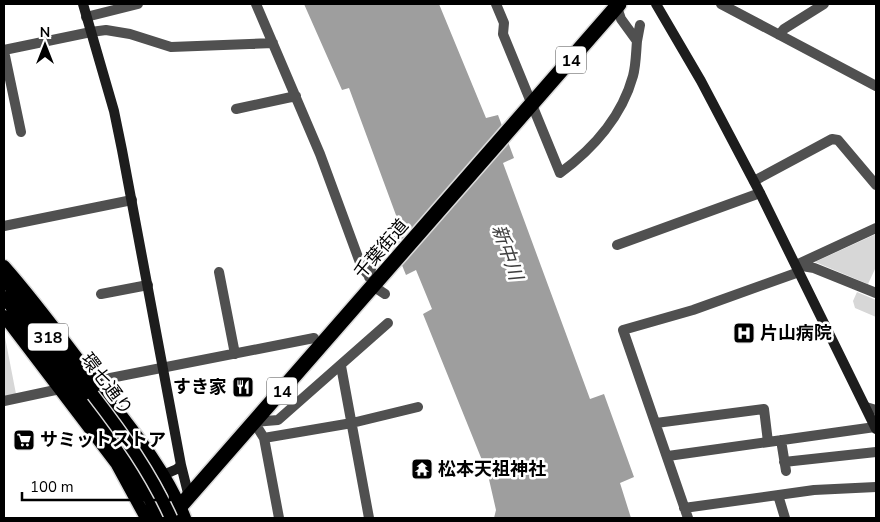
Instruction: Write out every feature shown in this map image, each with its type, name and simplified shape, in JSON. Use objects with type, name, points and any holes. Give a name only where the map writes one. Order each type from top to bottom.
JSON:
[{"type":"highway","name":"千葉街道","points":[[179,512],[254,422],[618,5]]},
{"type":"main road","points":[[4,266],[26,291],[133,430],[163,475],[179,512]]},
{"type":"main road","name":"環七通り","points":[[4,279],[89,399],[149,498],[158,518]]},
{"type":"main road","name":"環七通り","points":[[4,298],[89,399],[123,435],[159,492],[179,512]]},
{"type":"main road","points":[[4,316],[116,463],[146,518]]},
{"type":"street","points":[[83,4],[114,111],[164,368],[181,465],[179,512]]},
{"type":"street","points":[[86,16],[138,4]]},
{"type":"street","points":[[256,4],[320,154],[362,268],[377,283]]},
{"type":"street","points":[[496,4],[504,23],[503,34],[527,110],[560,173],[577,159],[609,126],[624,102],[634,74],[640,25]]},
{"type":"street","points":[[656,4],[701,82],[754,181],[876,428],[668,456]]},
{"type":"street","points":[[721,4],[876,86]]},
{"type":"street","points":[[779,34],[824,4]]},
{"type":"street","points":[[618,5],[621,20],[637,41]]},
{"type":"street","points":[[21,132],[4,50],[106,30],[130,34],[171,47],[273,43]]},
{"type":"street","points":[[236,109],[296,96]]},
{"type":"street","points":[[754,181],[832,139],[838,140],[876,185]]},
{"type":"street","points":[[617,246],[760,193]]},
{"type":"street","points":[[4,226],[132,200]]},
{"type":"street","points":[[876,228],[797,268],[693,310],[623,330],[668,456],[686,513],[814,490],[876,487]]},
{"type":"street","points":[[373,260],[377,283]]},
{"type":"street","points":[[797,268],[814,268],[876,294]]},
{"type":"street","points":[[219,272],[235,354]]},
{"type":"street","points":[[101,294],[148,286]]},
{"type":"street","points":[[279,518],[264,438],[254,422],[278,420],[388,323]]},
{"type":"street","points":[[95,381],[314,338]]},
{"type":"street","points":[[340,366],[369,518]]},
{"type":"street","points":[[4,401],[60,389]]},
{"type":"street","points":[[264,438],[352,423],[418,407]]},
{"type":"street","points":[[866,407],[876,410]]},
{"type":"street","points":[[656,423],[764,409],[768,442]]},
{"type":"street","points":[[781,440],[785,466],[876,452]]},
{"type":"street","points":[[163,475],[177,469],[181,465]]},
{"type":"street","points":[[778,495],[785,518]]},
{"type":"shaded area","points":[[876,234],[876,267],[868,284],[815,262]]},
{"type":"shaded area","points":[[857,292],[876,300],[876,317],[855,308],[853,301]]},
{"type":"shaded area","points":[[4,332],[16,394],[4,397]]},
{"type":"water","name":"新中川","points":[[304,4],[439,4],[486,118],[498,115],[514,158],[503,163],[590,399],[604,394],[634,477],[620,483],[631,518],[494,518],[496,510],[488,475],[423,314],[432,309],[416,270],[406,275],[388,231],[400,226],[349,88],[342,90]]},
{"type":"place","name":"片山病院","points":[[744,333]]},
{"type":"place","name":"すき家","points":[[243,387]]},
{"type":"place","name":"サミットストア","points":[[24,440]]},
{"type":"place","name":"松本天祖神社","points":[[422,469]]}]
